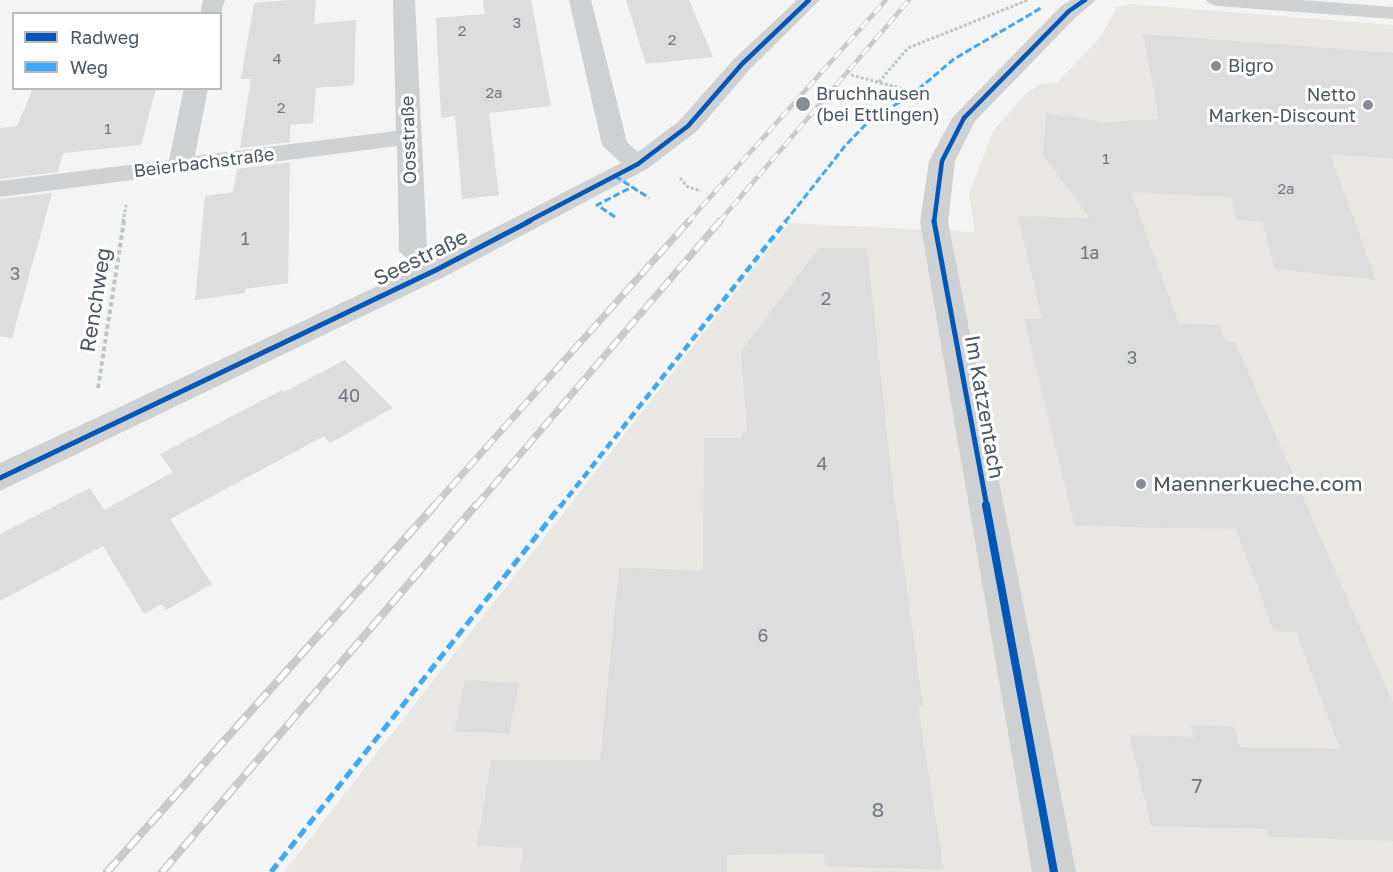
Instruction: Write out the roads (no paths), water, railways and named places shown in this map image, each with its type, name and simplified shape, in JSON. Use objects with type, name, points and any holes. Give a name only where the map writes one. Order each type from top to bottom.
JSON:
[{"type":"street","name":"Oosstraße","points":[[404,0],[413,251],[436,270]]},
{"type":"street","points":[[580,0],[615,145],[638,164]]},
{"type":"street","name":"Seestraße","points":[[0,478],[436,270],[638,164],[688,126],[742,64],[809,0]]},
{"type":"street","name":"Im Katzentach","points":[[1054,872],[934,222],[942,160],[964,118],[1069,11],[1085,0]]},
{"type":"street","points":[[1217,0],[1393,13]]},
{"type":"street","points":[[181,165],[196,90]]},
{"type":"street","name":"Beierbachstraße","points":[[0,189],[409,137]]},
{"type":"railway","points":[[688,222],[886,0]]},
{"type":"railway","points":[[719,222],[909,0]]},
{"type":"railway","points":[[433,507],[689,221]]},
{"type":"railway","points":[[475,507],[720,221]]},
{"type":"railway","points":[[107,872],[435,505]]},
{"type":"railway","points":[[162,872],[476,505]]},
{"type":"place","name":"Bigro","points":[[1216,66]]},
{"type":"place","name":"Bruchhausen (bei Ettlingen)","points":[[803,104]]},
{"type":"place","name":"Netto Marken-Discount","points":[[1368,105]]},
{"type":"place","name":"Maennerkueche.com","points":[[1141,484]]}]
